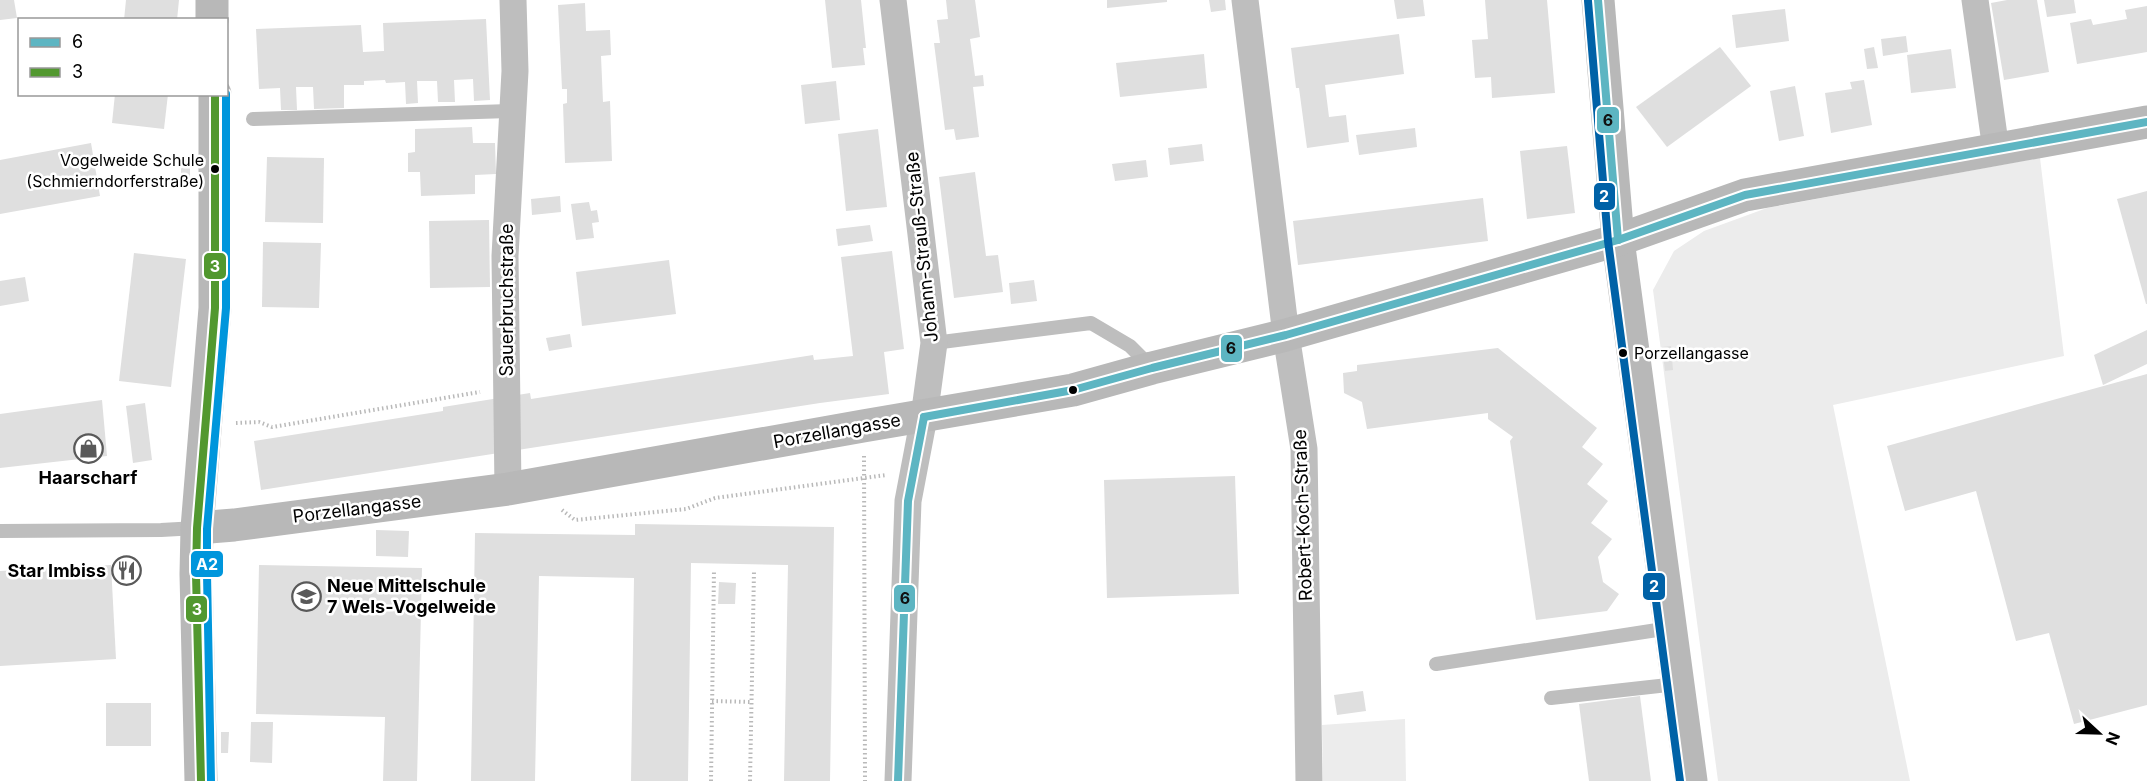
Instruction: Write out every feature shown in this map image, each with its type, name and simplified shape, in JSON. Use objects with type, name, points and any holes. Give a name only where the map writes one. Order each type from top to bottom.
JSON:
[{"type":"street","points":[[212,0],[212,18]]},
{"type":"street","name":"Sauerbruchstraße","points":[[508,489],[506,256],[515,71],[513,0]]},
{"type":"street","name":"Johann-Strauß-Straße","points":[[893,0],[934,343],[924,417],[908,501],[898,781]]},
{"type":"street","name":"Robert-Koch-Straße","points":[[1245,0],[1286,335],[1304,449],[1309,781]]},
{"type":"street","points":[[1598,0],[1618,240],[1691,781]]},
{"type":"street","points":[[1975,0],[1996,150]]},
{"type":"street","points":[[201,781],[196,574],[197,528],[215,308],[215,96]]},
{"type":"street","name":"Porzellangasse","points":[[197,528],[508,489],[1073,390],[1286,335],[1618,240],[1745,195],[2147,122]]},
{"type":"lane","points":[[253,119],[513,111]]},
{"type":"lane","points":[[934,343],[1091,323],[1130,346],[1152,368]]},
{"type":"lane","name":"Porzellangasse","points":[[0,531],[197,528]]},
{"type":"lane","points":[[1436,664],[1670,628]]},
{"type":"lane","points":[[1551,698],[1677,684]]},
{"type":"path","points":[[206,424],[259,422],[272,427],[507,387]]},
{"type":"path","points":[[863,426],[865,781]]},
{"type":"path","points":[[711,781],[714,570]]},
{"type":"path","points":[[750,781],[754,571]]},
{"type":"path","points":[[712,701],[751,702]]},
{"type":"shaded area","points":[[2040,158],[2064,356],[1833,405],[1910,781],[1718,781],[1653,290],[1674,251],[1704,231],[1767,208]]},
{"type":"shaded area","points":[[1405,719],[1406,781],[1323,781],[1322,725]]},
{"type":"building","points":[[0,0],[14,0],[17,18],[0,20]]},
{"type":"building","points":[[126,0],[179,0],[177,18],[124,18]]},
{"type":"building","points":[[825,0],[861,0],[866,48],[863,48],[865,65],[832,68]]},
{"type":"building","points":[[946,0],[975,0],[980,37],[970,39],[975,76],[983,75],[984,86],[973,87],[979,137],[956,140],[954,129],[945,130],[934,43],[940,43],[937,20],[948,19]]},
{"type":"building","points":[[1107,0],[1167,0],[1167,2],[1107,8]]},
{"type":"building","points":[[1209,0],[1225,0],[1226,10],[1211,12]]},
{"type":"building","points":[[1394,0],[1423,0],[1425,16],[1397,19]]},
{"type":"building","points":[[1485,0],[1547,0],[1555,93],[1492,98],[1491,77],[1475,78],[1472,40],[1488,39]]},
{"type":"building","points":[[2007,0],[2037,0],[2049,72],[2004,80],[1991,3]]},
{"type":"building","points":[[2044,0],[2074,0],[2076,13],[2047,17]]},
{"type":"building","points":[[585,3],[586,31],[610,30],[611,55],[601,56],[603,102],[610,101],[612,161],[565,163],[563,104],[567,103],[567,89],[562,89],[558,5]]},
{"type":"building","points":[[2147,6],[2147,52],[2077,64],[2070,23],[2091,19],[2093,25],[2127,19],[2125,10]]},
{"type":"building","points":[[1785,9],[1789,41],[1736,48],[1732,15]]},
{"type":"building","points":[[486,19],[490,100],[474,101],[473,79],[454,80],[455,102],[438,102],[437,81],[417,81],[418,103],[406,104],[405,82],[364,81],[364,85],[344,85],[344,108],[314,109],[313,87],[296,87],[297,110],[281,110],[280,88],[259,89],[256,29],[361,25],[363,52],[384,51],[383,23]]},
{"type":"building","points":[[1399,34],[1404,74],[1325,85],[1329,117],[1346,115],[1349,142],[1307,148],[1291,48]]},
{"type":"building","points":[[1906,36],[1908,52],[1883,56],[1881,39]]},
{"type":"building","points":[[1720,47],[1751,86],[1667,147],[1636,107]]},
{"type":"building","points":[[1874,47],[1878,68],[1867,69],[1864,49]]},
{"type":"building","points":[[1951,49],[1956,88],[1911,93],[1907,55]]},
{"type":"building","points":[[1204,54],[1207,88],[1120,97],[1116,63]]},
{"type":"building","points":[[1864,80],[1872,125],[1831,133],[1825,93],[1852,89],[1850,82]]},
{"type":"building","points":[[836,81],[840,120],[805,124],[801,85]]},
{"type":"building","points":[[1795,86],[1804,136],[1779,141],[1770,91]]},
{"type":"building","points":[[115,96],[168,96],[164,129],[112,123]]},
{"type":"building","points":[[472,127],[473,143],[495,143],[496,174],[475,175],[475,194],[421,196],[420,172],[408,172],[408,153],[415,152],[415,129]]},
{"type":"building","points":[[1415,128],[1417,147],[1359,155],[1356,135]]},
{"type":"building","points":[[878,129],[887,207],[846,211],[838,134]]},
{"type":"building","points":[[91,143],[100,196],[0,214],[0,160]]},
{"type":"building","points":[[1202,144],[1204,161],[1170,165],[1168,148]]},
{"type":"building","points":[[1567,146],[1575,213],[1527,219],[1520,151]]},
{"type":"building","name":"Vogelweide Schule (Schmierndorferstraße)","points":[[181,156],[190,156],[190,177],[181,177]]},
{"type":"building","points":[[267,157],[324,158],[323,223],[265,222]]},
{"type":"building","points":[[1146,160],[1148,177],[1115,181],[1112,164]]},
{"type":"building","points":[[975,172],[986,256],[998,255],[1003,292],[954,298],[939,177]]},
{"type":"building","points":[[2147,191],[2147,304],[2146,304],[2117,199]]},
{"type":"building","points":[[560,196],[561,212],[532,215],[531,199]]},
{"type":"building","points":[[1483,198],[1488,241],[1298,265],[1293,221]]},
{"type":"building","points":[[589,202],[591,211],[597,210],[599,222],[592,223],[594,238],[576,240],[571,204]]},
{"type":"building","points":[[489,220],[490,287],[430,288],[429,221]]},
{"type":"building","points":[[870,225],[873,241],[838,246],[836,229]]},
{"type":"building","points":[[263,242],[321,243],[319,308],[262,307]]},
{"type":"building","points":[[892,251],[904,349],[884,352],[889,394],[261,490],[254,441],[443,411],[443,407],[530,393],[531,399],[813,355],[814,360],[853,356],[841,257]]},
{"type":"building","points":[[134,253],[186,259],[171,387],[119,381]]},
{"type":"building","points":[[669,260],[676,314],[582,326],[576,272]]},
{"type":"building","points":[[25,277],[29,301],[0,306],[0,281]]},
{"type":"building","points":[[1034,280],[1037,301],[1011,304],[1009,283]]},
{"type":"building","points":[[2147,330],[2147,364],[2103,385],[2094,355]]},
{"type":"building","points":[[570,334],[572,347],[549,351],[546,338]]},
{"type":"building","name":"Porzellangasse","points":[[1671,346],[1673,370],[1665,371],[1662,347]]},
{"type":"building","points":[[1498,348],[1597,428],[1582,447],[1603,464],[1587,484],[1608,501],[1591,523],[1612,539],[1598,557],[1603,582],[1619,594],[1607,611],[1536,620],[1510,441],[1513,437],[1488,419],[1488,413],[1367,429],[1362,402],[1344,393],[1343,373],[1357,371],[1357,365]]},
{"type":"building","points":[[2147,374],[2147,705],[2074,724],[2049,633],[2016,641],[1976,491],[1905,511],[1887,446]]},
{"type":"building","points":[[102,400],[107,456],[0,468],[0,414]]},
{"type":"building","points":[[145,403],[152,460],[133,463],[126,406]]},
{"type":"building","points":[[1235,476],[1239,594],[1107,598],[1104,480]]},
{"type":"building","points":[[635,524],[834,527],[830,781],[784,781],[788,565],[691,563],[688,781],[631,781],[634,578],[539,576],[535,781],[471,781],[475,533],[635,535]]},
{"type":"building","points":[[376,530],[409,531],[408,557],[376,556]]},
{"type":"building","name":"Star Imbiss","points":[[134,561],[136,581],[119,582],[118,562]]},
{"type":"building","points":[[111,565],[116,659],[0,666],[0,571]]},
{"type":"building","points":[[259,565],[422,568],[417,781],[383,781],[385,717],[256,714]]},
{"type":"building","points":[[719,582],[736,583],[735,604],[718,604]]},
{"type":"building","points":[[1363,691],[1366,711],[1337,715],[1334,695]]},
{"type":"building","points":[[1640,696],[1651,781],[1589,781],[1579,704]]},
{"type":"building","points":[[106,703],[151,703],[151,746],[106,746]]},
{"type":"building","points":[[251,722],[273,722],[272,763],[250,762]]},
{"type":"building","points":[[221,732],[229,732],[228,753],[221,753]]},
{"type":"transit line","name":"6","points":[[1598,0],[1618,240]]},
{"type":"transit line","name":"2","points":[[1588,1],[1608,241],[1680,781]]},
{"type":"transit line","name":"3","points":[[201,781],[196,574],[197,528],[215,308],[215,96]]},
{"type":"transit line","name":"A2","points":[[211,781],[207,529],[226,308],[226,96]]},
{"type":"transit line","name":"6","points":[[924,417],[1073,390],[1286,335],[1618,240],[1745,195],[2147,122]]},
{"type":"transit line","name":"6","points":[[898,781],[908,501],[924,417]]},
{"type":"place","name":"Vogelweide Schule (Schmierndorferstraße)","points":[[215,169]]},
{"type":"place","name":"Porzellangasse","points":[[1623,353]]},
{"type":"place","name":"Haarscharf","points":[[88,449]]},
{"type":"place","name":"Star Imbiss","points":[[127,571]]},
{"type":"place","name":"Neue Mittelschule 7 Wels-Vogelweide","points":[[306,596]]}]
